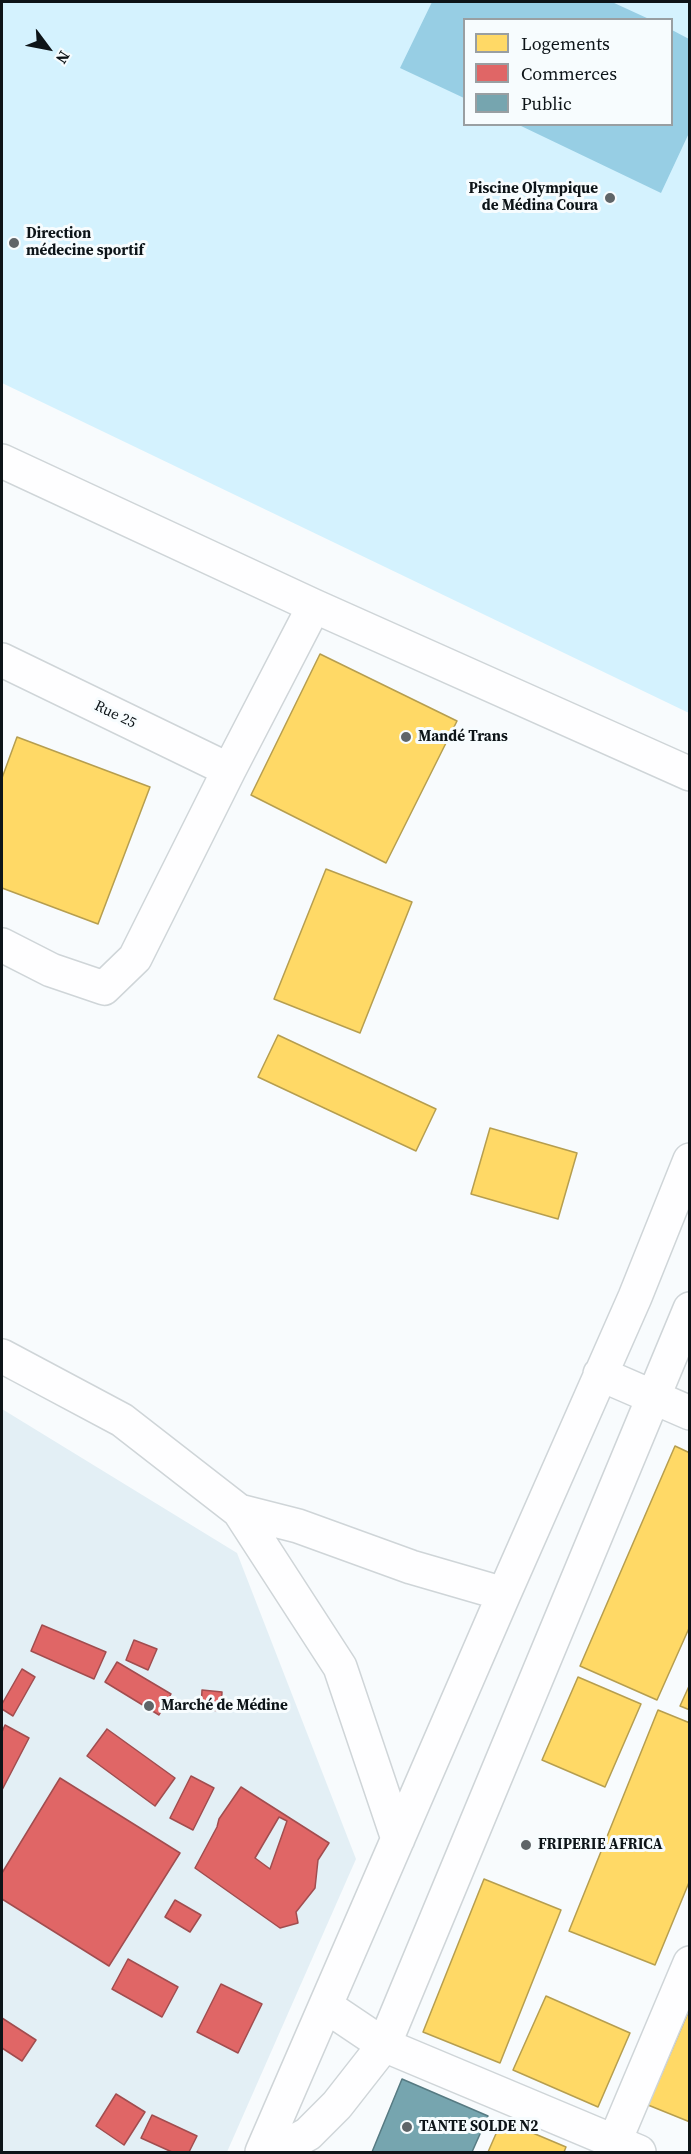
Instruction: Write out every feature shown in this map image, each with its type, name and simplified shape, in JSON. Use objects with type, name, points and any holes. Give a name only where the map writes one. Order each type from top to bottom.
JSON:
[{"type":"street","points":[[2,462],[314,606],[690,774]]},
{"type":"street","points":[[2,945],[51,970],[104,988],[135,958],[314,606]]},
{"type":"street","name":"Rue 25","points":[[2,660],[229,770]]},
{"type":"street","points":[[262,2152],[635,1297],[690,1160]]},
{"type":"street","points":[[275,2152],[308,2134],[337,2105],[384,2044],[690,1309]]},
{"type":"street","points":[[2,1356],[122,1420],[239,1511],[340,1668],[398,1839]]},
{"type":"street","points":[[600,1374],[690,1413]]},
{"type":"street","points":[[239,1511],[298,1526],[411,1567],[504,1593]]},
{"type":"street","points":[[326,2006],[384,2044],[626,2147],[690,1964]]},
{"type":"shaded area","points":[[2,2],[689,2],[689,713],[2,383]]},
{"type":"shaded area","name":"Marché de Médine","points":[[2,1409],[237,1553],[356,1859],[227,2152],[2,2152]]},
{"type":"water","points":[[432,2],[612,2],[647,18],[463,18],[463,98],[400,68]]},
{"type":"water","points":[[673,31],[689,39],[689,133],[661,193],[521,126],[673,126]]},
{"type":"building: Logements","points":[[320,654],[457,721],[386,863],[251,795]]},
{"type":"building: Logements","points":[[17,737],[150,787],[98,924],[2,888],[2,778]]},
{"type":"building: Logements","points":[[326,869],[412,902],[360,1033],[274,999]]},
{"type":"building: Logements","points":[[278,1035],[436,1109],[416,1151],[258,1077]]},
{"type":"building: Logements","points":[[490,1128],[577,1153],[558,1219],[471,1194]]},
{"type":"building: Logements","points":[[675,1446],[690,1453],[690,1626],[657,1700],[580,1666]]},
{"type":"building: Logements","points":[[578,1677],[641,1704],[605,1787],[542,1760]]},
{"type":"building: Logements","points":[[690,1684],[690,1710],[680,1706]]},
{"type":"building: Logements","points":[[658,1710],[690,1723],[690,1880],[655,1965],[569,1931]]},
{"type":"building: Logements","points":[[484,1879],[561,1910],[500,2063],[423,2032]]},
{"type":"building: Logements","points":[[546,1996],[630,2033],[598,2107],[513,2070]]},
{"type":"building: Logements","points":[[690,2008],[690,2122],[648,2105]]},
{"type":"building: Logements","points":[[502,2120],[566,2147],[564,2152],[488,2152]]},
{"type":"building: Commerces","points":[[42,1625],[106,1652],[94,1679],[31,1651]]},
{"type":"building: Commerces","points":[[134,1640],[157,1649],[148,1670],[126,1660]]},
{"type":"building: Commerces","points":[[117,1662],[171,1694],[159,1715],[105,1682]]},
{"type":"building: Commerces","points":[[22,1669],[35,1677],[13,1716],[2,1709],[2,1704]]},
{"type":"building: Commerces","points":[[202,1690],[222,1692],[221,1711],[201,1709]]},
{"type":"building: Commerces","points":[[5,1725],[29,1738],[2,1790],[2,1732]]},
{"type":"building: Commerces","points":[[107,1729],[175,1778],[155,1806],[87,1756]]},
{"type":"building: Commerces","points":[[191,1776],[214,1788],[193,1830],[170,1818]]},
{"type":"building: Commerces","points":[[60,1778],[180,1853],[109,1966],[2,1899],[2,1873]]},
{"type":"building: Commerces","points":[[241,1787],[329,1843],[318,1860],[315,1888],[296,1912],[298,1923],[280,1928],[195,1868],[219,1819]],"holes":[[[279,1817],[287,1821],[270,1869],[255,1858]]]},
{"type":"building: Commerces","points":[[175,1900],[201,1915],[190,1932],[165,1917]]},
{"type":"building: Commerces","points":[[128,1959],[178,1987],[162,2017],[112,1989]]},
{"type":"building: Commerces","points":[[221,1984],[262,2004],[238,2053],[197,2032]]},
{"type":"building: Commerces","points":[[2,2018],[36,2040],[22,2061],[2,2048]]},
{"type":"building: Commerces","points":[[116,2094],[145,2112],[124,2145],[96,2126]]},
{"type":"building: Commerces","points":[[152,2115],[197,2136],[189,2152],[172,2152],[141,2138]]},
{"type":"building: Public","points":[[402,2079],[488,2116],[472,2152],[372,2152]]},
{"type":"place","name":"Piscine Olympique de Médina Coura","points":[[610,198]]},
{"type":"place","name":"Direction médecine sportif","points":[[14,243]]},
{"type":"place","name":"Mandé Trans","points":[[406,737]]},
{"type":"place","name":"Marché de Médine","points":[[149,1706]]},
{"type":"place","name":"FRIPERIE AFRICA","points":[[526,1845]]},
{"type":"place","name":"TANTE SOLDE N2","points":[[407,2127]]}]
